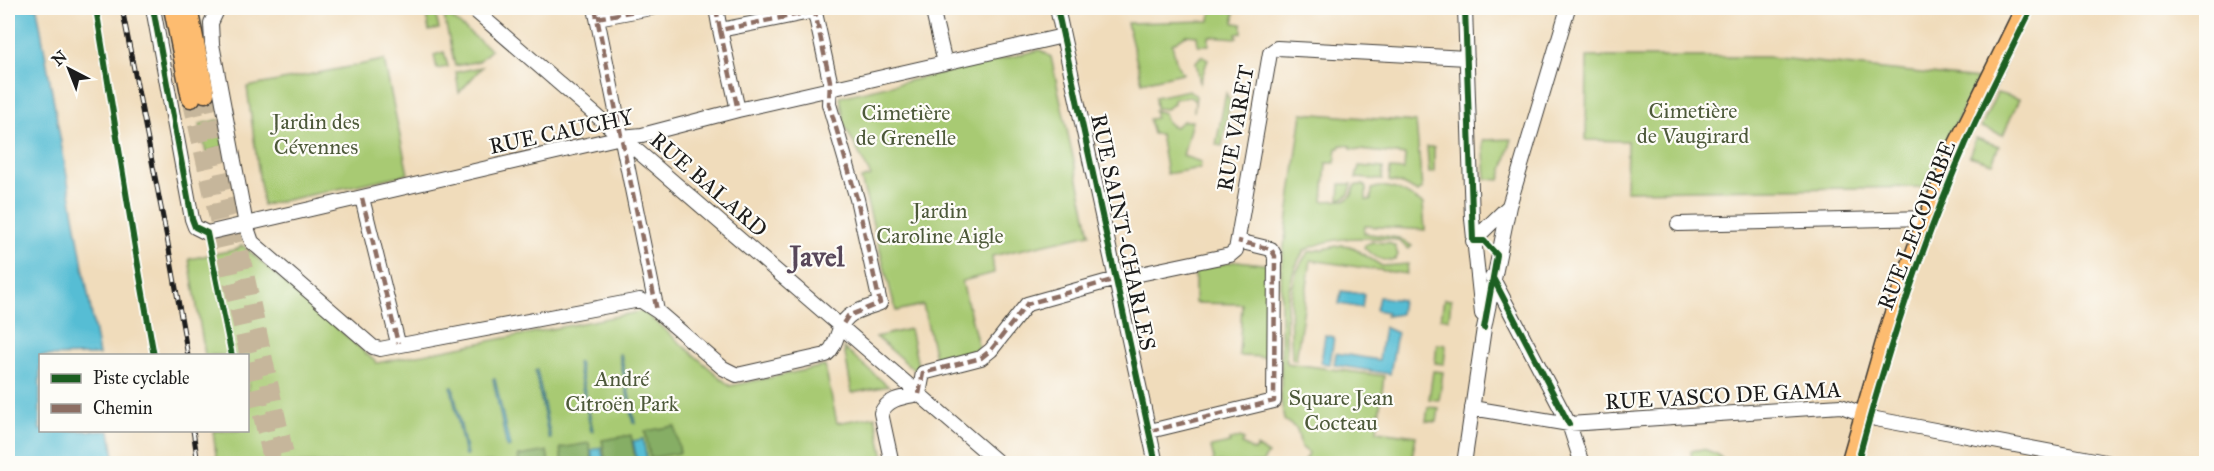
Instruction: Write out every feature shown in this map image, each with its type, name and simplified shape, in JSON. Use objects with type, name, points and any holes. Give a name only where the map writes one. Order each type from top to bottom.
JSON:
[{"type":"main road","points":[[173,8],[198,96],[188,8]]},
{"type":"main road","name":"RUE LECOURBE","points":[[1850,464],[1891,322],[1928,218],[1958,144],[2025,8]]},
{"type":"street","name":"RUE CAUCHY","points":[[153,8],[192,219],[195,227],[207,233],[621,137],[642,135],[738,110],[1063,36]]},
{"type":"street","points":[[218,8],[211,23],[212,44],[246,225],[252,242],[373,347],[380,349],[640,300],[657,311],[723,368],[737,375],[826,355],[831,351],[848,316],[880,303],[857,199],[829,104],[830,81],[815,9],[720,30]]},
{"type":"street","name":"RUE BALARD","points":[[472,8],[1000,464]]},
{"type":"street","points":[[651,8],[596,13],[657,311]]},
{"type":"street","points":[[716,8],[738,110]]},
{"type":"street","points":[[932,8],[945,63]]},
{"type":"street","name":"RUE SAINT-CHARLES","points":[[1057,8],[1156,464]]},
{"type":"street","points":[[1465,8],[1473,241],[1485,323]]},
{"type":"street","points":[[1464,464],[1497,255],[1509,206],[1568,8]]},
{"type":"street","name":"RUE VARET","points":[[1238,241],[1269,53],[1272,50],[1277,48],[1467,58]]},
{"type":"street","points":[[362,198],[398,343]]},
{"type":"street","points":[[1473,241],[1509,206]]},
{"type":"street","points":[[1678,224],[1928,218]]},
{"type":"street","points":[[892,464],[881,413],[883,408],[896,399],[919,394],[923,373],[981,358],[991,350],[1028,304],[1116,279],[1230,255],[1236,250],[1238,241],[1271,249],[1275,256],[1274,401],[1150,431]]},
{"type":"street","points":[[1473,241],[1484,241],[1497,255]]},
{"type":"street","points":[[1473,241],[1569,424],[1582,464]]},
{"type":"street","points":[[1485,323],[1512,313]]},
{"type":"street","name":"RUE VASCO DE GAMA","points":[[1472,408],[1569,424],[1841,406],[1876,419],[1899,424],[2116,464]]},
{"type":"green space","points":[[425,8],[434,8],[439,29],[429,31]]},
{"type":"green space","points":[[1211,8],[1234,8],[1234,23],[1242,24],[1242,33],[1236,34],[1237,38],[1209,36],[1209,45],[1198,45],[1197,36],[1186,35],[1172,44],[1177,65],[1183,73],[1142,82],[1127,23],[1210,21]]},
{"type":"green space","points":[[443,11],[491,50],[479,61],[455,66]]},
{"type":"green space","name":"Jardin Caroline Aigle","points":[[1040,50],[1051,57],[1090,234],[992,256],[994,273],[962,281],[979,349],[936,361],[923,305],[896,311],[861,179],[871,176],[842,121],[844,119],[840,97]]},
{"type":"green space","points":[[444,52],[448,67],[437,69],[434,55]]},
{"type":"green space","points":[[1201,56],[1208,59],[1200,83],[1196,62]]},
{"type":"green space","name":"Cimetière de Vaugirard","points":[[1587,57],[1768,57],[1978,79],[1955,125],[1931,187],[1626,191],[1627,141],[1586,140]]},
{"type":"green space","name":"Jardin des Cévennes","points":[[384,60],[408,174],[263,205],[247,87]]},
{"type":"green space","points":[[482,67],[459,93],[456,72]]},
{"type":"green space","points":[[1189,90],[1196,96],[1194,112],[1195,101],[1190,97],[1174,99],[1174,104],[1166,109],[1156,108],[1155,97]]},
{"type":"green space","points":[[1226,93],[1230,101],[1222,146],[1216,145]]},
{"type":"green space","points":[[1997,93],[2019,99],[2003,135],[1981,127]]},
{"type":"green space","points":[[1154,110],[1164,113],[1167,122],[1175,127],[1183,121],[1192,121],[1183,156],[1201,162],[1200,168],[1167,174],[1160,134],[1153,134],[1149,119],[1156,118]]},
{"type":"green space","name":"Square Jean Cocteau","points":[[1302,113],[1416,122],[1422,189],[1418,192],[1402,184],[1389,181],[1390,169],[1404,170],[1405,155],[1351,149],[1351,146],[1341,145],[1337,148],[1335,163],[1326,163],[1323,201],[1346,200],[1352,195],[1355,185],[1364,185],[1366,200],[1371,200],[1372,189],[1393,188],[1423,204],[1425,230],[1365,226],[1364,233],[1399,238],[1412,246],[1408,249],[1398,240],[1362,238],[1326,242],[1304,251],[1292,277],[1286,320],[1286,363],[1384,376],[1377,431],[1416,436],[1411,463],[1305,463],[1304,460],[1309,453],[1301,447],[1297,429],[1284,420],[1281,399],[1281,269]]},
{"type":"green space","points":[[219,120],[224,147],[206,153],[200,124]]},
{"type":"green space","points":[[1976,138],[1999,146],[1992,163],[1969,156]]},
{"type":"green space","points":[[1512,139],[1500,180],[1486,179],[1483,140]]},
{"type":"green space","points":[[1427,147],[1434,147],[1434,172],[1429,173]]},
{"type":"green space","points":[[1359,166],[1383,168],[1382,180],[1356,178]]},
{"type":"green space","points":[[1340,184],[1352,184],[1349,194],[1339,199]]},
{"type":"green space","points":[[1372,242],[1389,243],[1395,246],[1398,255],[1395,260],[1382,260],[1364,248]]},
{"type":"green space","name":"André Citroën Park","points":[[242,245],[377,363],[643,311],[730,386],[825,366],[837,423],[875,416],[885,463],[217,463],[213,432],[249,432],[249,354],[205,354],[189,259],[238,249]]},
{"type":"green space","points":[[1342,245],[1350,246],[1382,266],[1408,264],[1406,274],[1311,260],[1296,360],[1292,359],[1290,317],[1292,289],[1301,263],[1309,252]]},
{"type":"green space","points":[[1237,261],[1270,265],[1269,357],[1239,356],[1242,304],[1195,303],[1195,270]]},
{"type":"green space","points":[[1444,299],[1451,300],[1449,319],[1441,318]]},
{"type":"green space","points":[[910,329],[920,375],[876,337]]},
{"type":"green space","points":[[1437,344],[1446,345],[1444,364],[1435,363]]},
{"type":"green space","points":[[844,348],[888,386],[852,393]]},
{"type":"green space","points":[[1433,371],[1443,372],[1439,400],[1429,399]]},
{"type":"green space","points":[[1428,407],[1439,408],[1437,422],[1426,421]]},
{"type":"green space","points":[[675,426],[680,453],[650,458],[645,431]]},
{"type":"green space","points":[[631,435],[636,462],[606,463],[602,440]]},
{"type":"green space","points":[[1240,438],[1244,440],[1242,444],[1254,451],[1257,447],[1268,454],[1262,463],[1212,463],[1214,459],[1211,447],[1230,443],[1230,440]]},
{"type":"green space","points":[[589,443],[593,463],[562,463],[560,448]]},
{"type":"green space","points":[[1703,449],[1717,454],[1726,463],[1692,463],[1691,451]]},
{"type":"green space","points":[[547,451],[549,463],[519,463],[518,456]]},
{"type":"water","points":[[8,8],[37,8],[99,354],[39,354],[39,432],[110,432],[115,463],[8,463]]},
{"type":"water","points":[[1341,291],[1364,294],[1362,308],[1339,304]]},
{"type":"water","points":[[1379,297],[1402,300],[1400,314],[1386,316],[1387,312],[1376,310]]},
{"type":"water","points":[[1384,327],[1397,333],[1390,374],[1334,365],[1336,353],[1379,360]]},
{"type":"water","points":[[1325,335],[1334,337],[1330,364],[1321,363]]},
{"type":"water","points":[[619,354],[621,354],[635,423],[633,423]]},
{"type":"water","points":[[579,362],[593,431],[591,431],[577,363]]},
{"type":"water","points":[[537,370],[551,439],[549,439],[535,371]]},
{"type":"water","points":[[493,379],[495,379],[510,447],[507,448]]},
{"type":"water","points":[[451,387],[453,387],[467,455],[465,456]]},
{"type":"water","points":[[643,439],[647,460],[637,462],[633,441]]},
{"type":"water","points":[[601,447],[604,463],[594,463],[591,450]]},
{"type":"tunnel","points":[[205,93],[287,464]]},
{"type":"tunnel","points":[[191,98],[248,354]]},
{"type":"tunnel","points":[[249,357],[273,464]]},
{"type":"railway","points":[[122,8],[188,354]]},
{"type":"railway","points":[[193,432],[198,464]]},
{"type":"marked path","points":[[595,8],[657,311]]},
{"type":"marked path","points":[[597,18],[651,8]]},
{"type":"marked path","points":[[716,8],[720,30],[815,11]]},
{"type":"marked path","points":[[814,8],[830,81],[829,104],[857,199],[880,303],[848,316],[841,327]]},
{"type":"marked path","points":[[720,30],[738,110]]},
{"type":"marked path","points":[[362,198],[398,343]]},
{"type":"marked path","points":[[1150,431],[1274,401],[1275,256],[1271,249],[1238,241]]},
{"type":"marked path","points":[[919,394],[923,373],[981,358],[991,350],[1027,304],[1116,279]]},
{"type":"cycle path","points":[[96,8],[154,354]]},
{"type":"cycle path","points":[[153,8],[192,219],[195,227],[207,233],[232,354]]},
{"type":"cycle path","points":[[1057,8],[1156,464]]},
{"type":"cycle path","points":[[1465,8],[1473,241],[1484,241],[1497,255],[1484,328]]},
{"type":"cycle path","points":[[1857,464],[1892,342],[1934,221],[1974,126],[2032,8]]},
{"type":"cycle path","points":[[1493,278],[1569,424]]},
{"type":"district","name":"Javel","points":[[817,256]]},
{"type":"park label","name":"Cimetière de Grenelle","points":[[906,124]]}]
